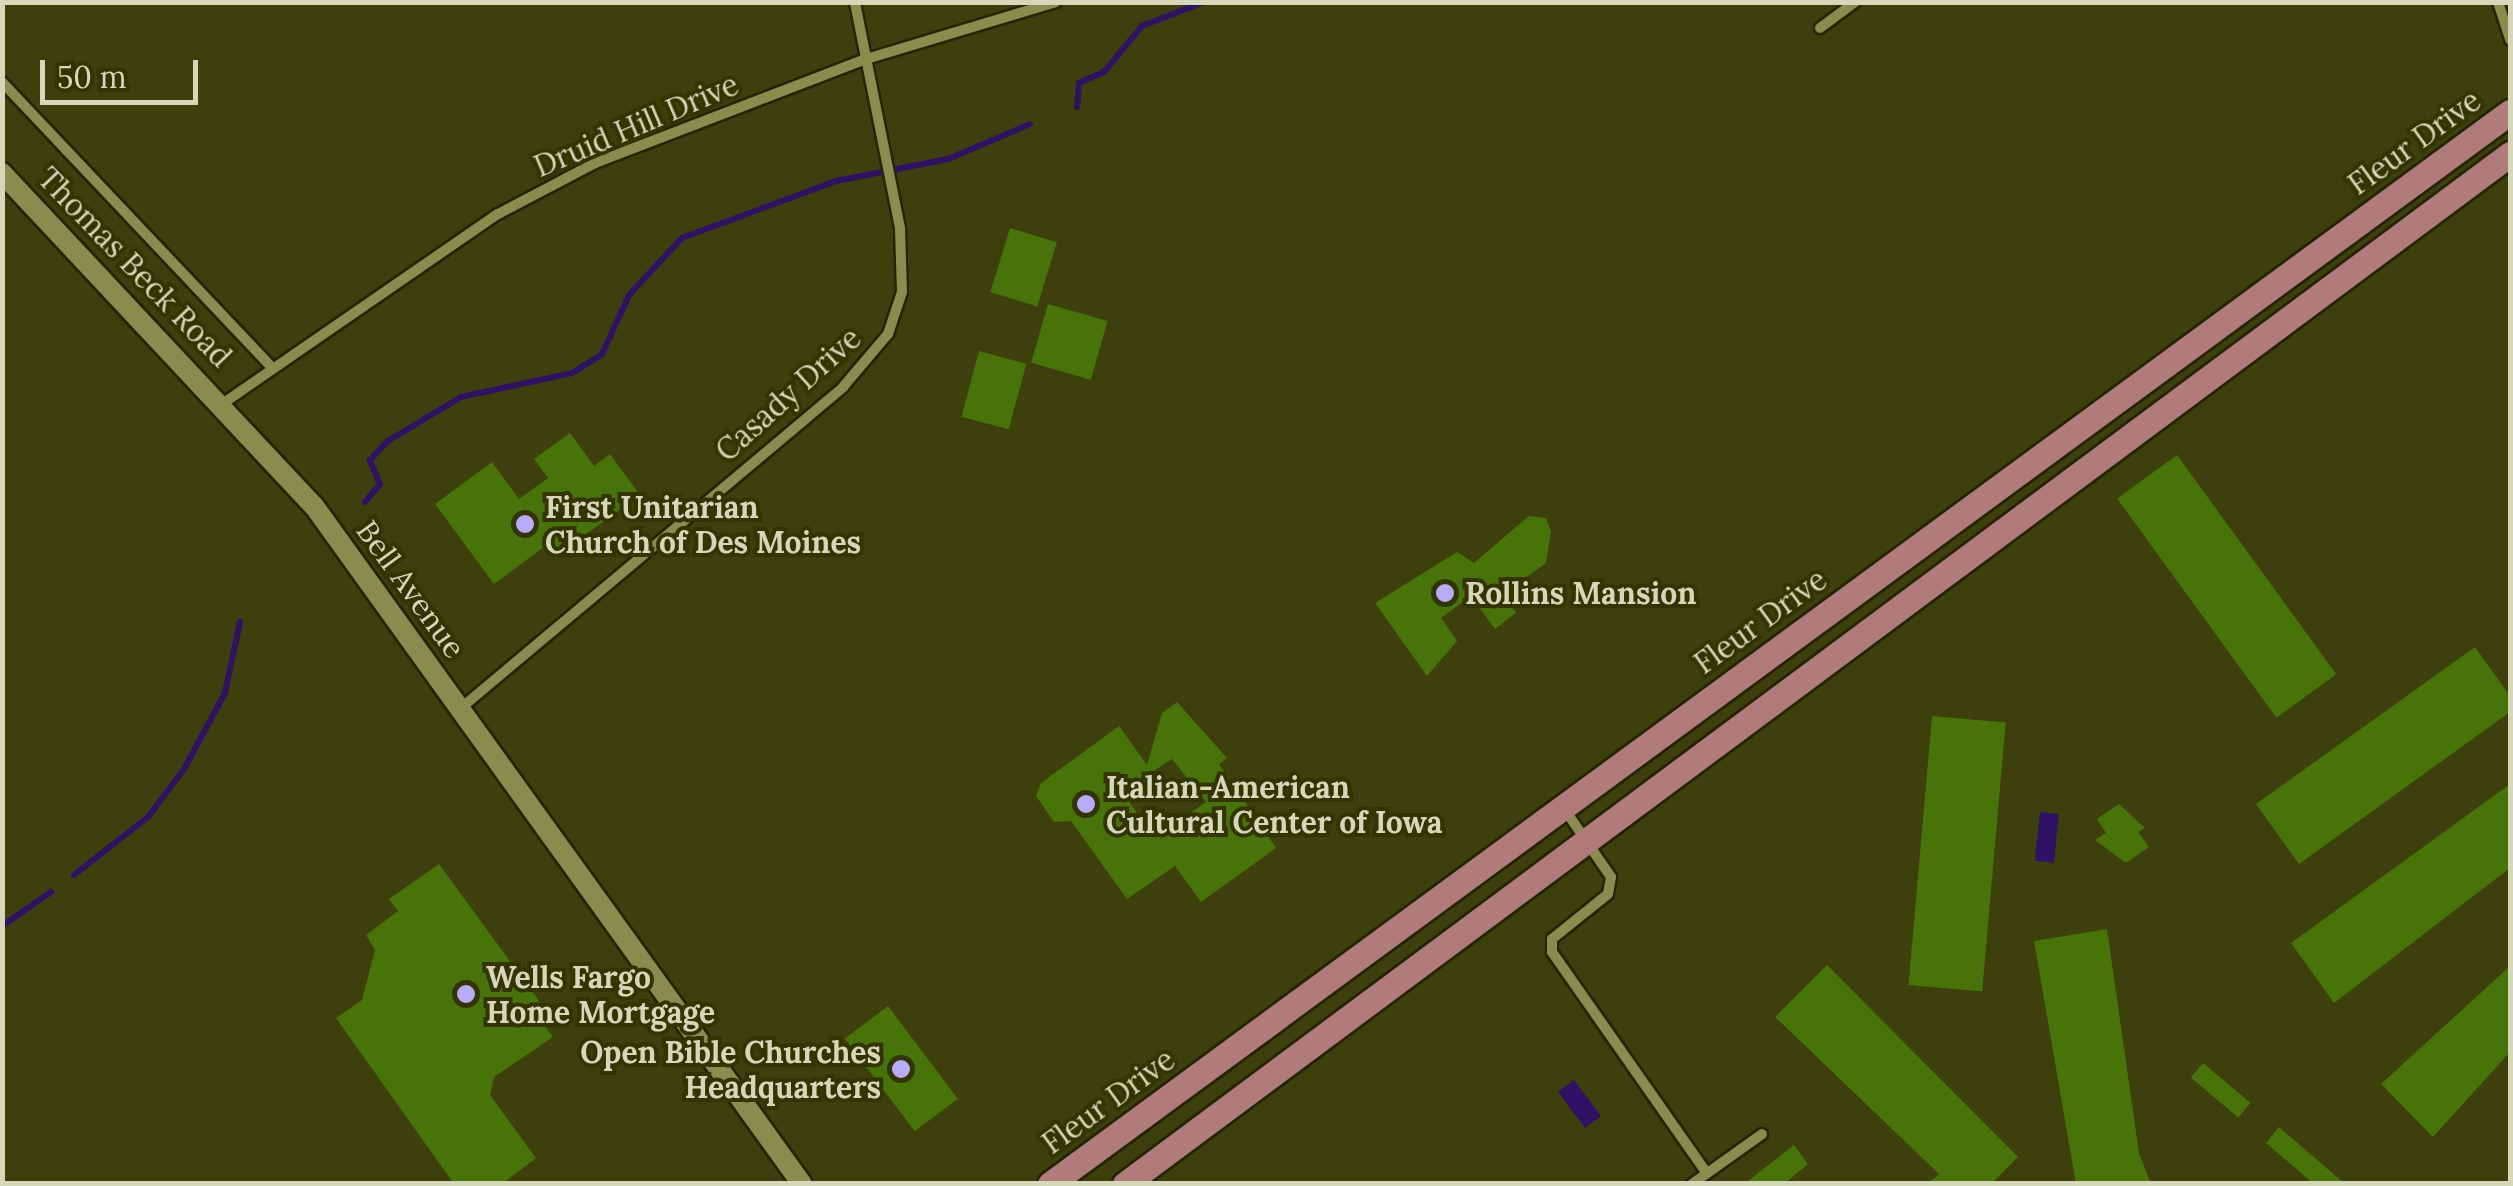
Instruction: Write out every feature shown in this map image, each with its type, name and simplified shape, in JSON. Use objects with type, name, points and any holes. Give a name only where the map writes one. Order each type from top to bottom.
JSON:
[{"type":"main road","name":"Fleur Drive","points":[[1050,1184],[2510,113]]},
{"type":"main road","points":[[1125,1184],[1584,835],[2510,154]]},
{"type":"main road","name":"Thomas Beck Road","points":[[2,173],[225,402]]},
{"type":"main road","name":"Bell Avenue","points":[[225,402],[314,506],[802,1184]]},
{"type":"street","name":"Casady Drive","points":[[461,708],[878,348],[902,292],[894,188],[855,2]]},
{"type":"street","name":"Druid Hill Drive","points":[[271,366],[498,214],[594,163],[866,59],[1056,2]]},
{"type":"street","points":[[1820,28],[1855,2]]},
{"type":"street","points":[[2501,2],[2510,8]]},
{"type":"street","points":[[2501,2],[2510,40]]},
{"type":"street","points":[[2,82],[271,366],[225,402]]},
{"type":"street","points":[[1562,806],[1611,877],[1608,894],[1552,939],[1552,952],[1707,1173]]},
{"type":"street","points":[[1692,1184],[1762,1134]]},
{"type":"shaded area","points":[[2040,812],[2059,814],[2054,863],[2035,861]]},
{"type":"shaded area","points":[[1574,1080],[1601,1116],[1585,1128],[1558,1092]]},
{"type":"building","points":[[1010,228],[1057,242],[1037,306],[990,292]]},
{"type":"building","points":[[1048,304],[1108,321],[1091,380],[1031,363]]},
{"type":"building","points":[[979,351],[1026,364],[1009,429],[961,417]]},
{"type":"building","name":"First Unitarian Church of Des Moines","points":[[570,433],[594,466],[610,454],[640,495],[556,556],[548,544],[494,584],[435,504],[492,462],[519,499],[548,478],[534,459]]},
{"type":"building","points":[[2177,455],[2336,674],[2276,718],[2117,498]]},
{"type":"building","name":"Rollins Mansion","points":[[1529,516],[1546,518],[1551,531],[1546,563],[1503,594],[1516,613],[1495,629],[1471,596],[1441,618],[1457,641],[1427,676],[1375,603],[1457,552],[1474,563]]},
{"type":"building","points":[[2475,647],[2510,696],[2510,712],[2299,864],[2256,804]]},
{"type":"building","name":"Italian-American Cultural Center of Iowa","points":[[1177,702],[1227,758],[1219,764],[1276,848],[1201,902],[1175,866],[1127,899],[1071,821],[1054,822],[1036,796],[1041,783],[1119,726],[1147,765],[1162,713]],"holes":[[[1172,759],[1206,802],[1155,838],[1122,792]]]},
{"type":"building","points":[[1932,716],[2006,722],[1982,991],[1908,985]]},
{"type":"building","points":[[2510,784],[2510,868],[2334,1003],[2291,943]]},
{"type":"building","points":[[2119,804],[2145,828],[2138,832],[2149,847],[2126,863],[2095,840],[2106,833],[2097,819]]},
{"type":"building","points":[[439,864],[547,1012],[539,1018],[553,1037],[494,1077],[490,1095],[536,1158],[502,1184],[454,1184],[336,1018],[362,1000],[375,950],[366,935],[398,911],[389,899]]},
{"type":"building","points":[[2107,929],[2139,1153],[2151,1184],[2076,1184],[2034,941]]},
{"type":"building","points":[[1827,965],[2018,1157],[1991,1184],[1928,1184],[1939,1174],[1775,1017]]},
{"type":"building","points":[[2510,966],[2510,1052],[2433,1137],[2381,1084]]},
{"type":"building","name":"Open Bible Churches Headquarters","points":[[888,1006],[958,1099],[915,1131],[845,1038]]},
{"type":"building","points":[[2203,1063],[2250,1103],[2238,1117],[2191,1078]]},
{"type":"building","points":[[2279,1127],[2345,1184],[2314,1184],[2266,1143]]},
{"type":"building","points":[[1794,1145],[1808,1164],[1784,1184],[1744,1184]]},
{"type":"waterway","points":[[1077,107],[1079,83],[1104,72],[1142,26],[1204,2]]},
{"type":"waterway","points":[[365,502],[380,484],[370,460],[388,441],[461,397],[572,373],[602,354],[629,295],[682,238],[836,181],[948,159],[1030,124]]},
{"type":"waterway","points":[[74,875],[148,817],[184,769],[225,693],[240,622]]},
{"type":"waterway","points":[[2,926],[51,892]]},
{"type":"place","name":"First Unitarian Church of Des Moines","points":[[525,524]]},
{"type":"place","name":"Rollins Mansion","points":[[1445,593]]},
{"type":"place","name":"Italian-American Cultural Center of Iowa","points":[[1086,804]]},
{"type":"place","name":"Wells Fargo Home Mortgage","points":[[466,994]]},
{"type":"place","name":"Open Bible Churches Headquarters","points":[[901,1069]]}]
